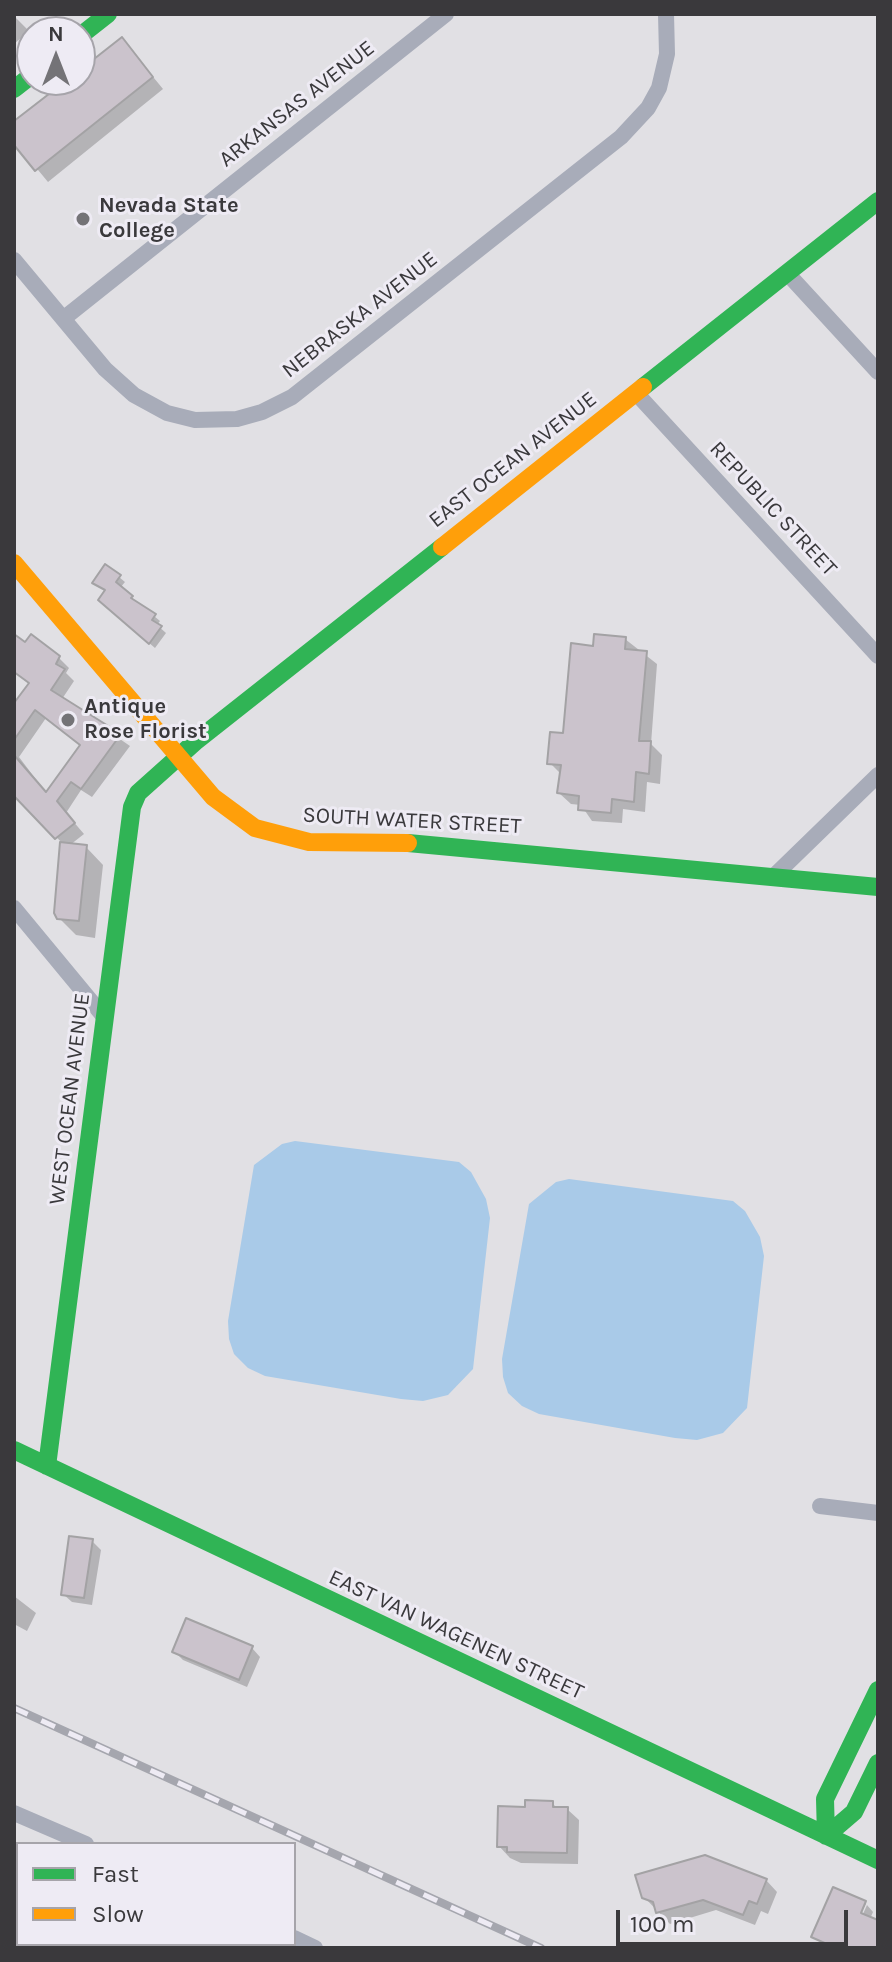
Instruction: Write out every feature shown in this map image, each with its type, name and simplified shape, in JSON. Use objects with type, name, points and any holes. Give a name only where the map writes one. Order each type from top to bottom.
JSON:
[{"type":"main road","name":"EAST OCEAN AVENUE","points":[[178,757],[878,201]]},
{"type":"main road","name":"SOUTH WATER STREET","points":[[14,563],[178,757],[229,811],[255,828],[309,842],[434,843],[878,887]]},
{"type":"main road","name":"WEST OCEAN AVENUE","points":[[47,1466],[132,807],[147,783],[178,757]]},
{"type":"main road","name":"EAST VAN WAGENEN STREET","points":[[14,1450],[878,1860]]},
{"type":"main road","points":[[826,1836],[825,1799],[878,1690]]},
{"type":"main road","points":[[826,1836],[854,1812],[878,1763]]},
{"type":"street","name":"ARKANSAS AVENUE","points":[[63,319],[446,14]]},
{"type":"street","name":"NEBRASKA AVENUE","points":[[14,260],[129,391],[167,413],[195,420],[237,419],[292,397],[621,137],[648,108],[659,88],[667,54],[666,14]]},
{"type":"street","points":[[787,273],[878,372]]},
{"type":"street","name":"REPUBLIC STREET","points":[[636,393],[878,656]]},
{"type":"street","points":[[774,876],[878,775]]},
{"type":"street","points":[[14,908],[105,1018]]},
{"type":"street","points":[[820,1506],[878,1513]]},
{"type":"street","points":[[14,1813],[81,1842]]},
{"type":"street","points":[[296,1939],[315,1948]]},
{"type":"water","points":[[295,1141],[459,1162],[471,1172],[486,1199],[490,1218],[473,1369],[448,1395],[423,1401],[401,1399],[265,1376],[248,1368],[234,1354],[228,1321],[254,1165],[282,1144]]},
{"type":"water","points":[[569,1179],[733,1201],[745,1211],[760,1237],[764,1256],[747,1408],[723,1433],[697,1440],[675,1438],[539,1414],[522,1406],[508,1393],[502,1359],[529,1204],[556,1182]]},
{"type":"building","points":[[122,37],[153,77],[35,171],[14,145],[14,121],[46,96],[96,96],[96,57]]},
{"type":"building","points":[[105,564],[121,575],[116,582],[133,596],[131,598],[156,614],[152,620],[162,626],[149,644],[98,600],[105,590],[92,583]]},
{"type":"building","points":[[14,634],[25,642],[31,634],[60,656],[56,664],[65,669],[51,690],[121,734],[81,789],[71,782],[57,801],[75,823],[55,839],[14,796],[14,755],[46,792],[80,745],[35,710],[14,740],[14,703],[29,683],[14,672]]},
{"type":"building","points":[[594,634],[626,637],[625,649],[647,651],[639,741],[651,741],[649,774],[636,772],[634,802],[612,799],[611,813],[578,810],[579,796],[557,793],[561,765],[547,764],[550,732],[563,733],[571,643],[593,646]]},
{"type":"building","points":[[60,842],[87,845],[79,921],[57,919],[54,913]]},
{"type":"building","points":[[69,1536],[93,1539],[84,1598],[61,1595]]},
{"type":"building","points":[[186,1618],[253,1646],[239,1680],[172,1652]]},
{"type":"building","points":[[525,1800],[553,1801],[553,1807],[568,1807],[567,1853],[507,1852],[507,1847],[497,1847],[498,1806],[525,1807]]},
{"type":"building","points":[[705,1855],[767,1879],[757,1904],[749,1901],[743,1915],[703,1900],[656,1913],[653,1902],[642,1898],[635,1875]]},
{"type":"building","points":[[833,1887],[866,1901],[861,1913],[878,1920],[878,1948],[836,1948],[811,1937]]},
{"type":"railway","points":[[14,1708],[541,1948]]},
{"type":"traffic: fast","points":[[96,23],[108,14]]},
{"type":"traffic: fast","points":[[643,387],[878,201]]},
{"type":"traffic: fast","points":[[47,1466],[132,807],[138,793],[195,742],[442,547]]},
{"type":"traffic: fast","points":[[408,843],[878,887]]},
{"type":"traffic: fast","points":[[14,1450],[878,1860]]},
{"type":"traffic: fast","points":[[826,1836],[825,1799],[878,1690]]},
{"type":"traffic: fast","points":[[826,1836],[854,1812],[878,1763]]},
{"type":"traffic: slow","points":[[442,547],[643,387]]},
{"type":"traffic: slow","points":[[14,563],[213,797],[255,828],[309,842],[408,843]]},
{"type":"place","name":"Nevada State College","points":[[83,219]]},
{"type":"place","name":"Antique Rose Florist","points":[[68,720]]}]
